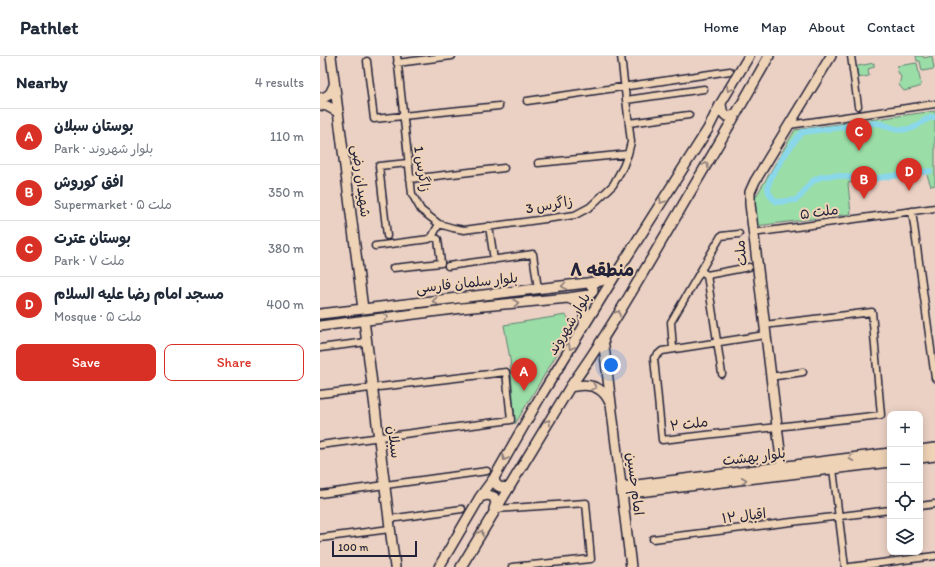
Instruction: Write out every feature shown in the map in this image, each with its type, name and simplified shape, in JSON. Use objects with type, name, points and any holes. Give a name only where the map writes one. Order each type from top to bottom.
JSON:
[{"type":"main road","name":"شهیدان رضی","points":[[331,56],[363,309]]},
{"type":"main road","name":"بلوار شهروند","points":[[439,567],[480,497],[490,475],[708,129],[721,103],[749,56]]},
{"type":"main road","points":[[461,567],[508,487],[570,387],[603,338],[737,113],[769,56]]},
{"type":"main road","name":"ملت","points":[[782,467],[753,233],[750,192],[755,181],[831,56]]},
{"type":"main road","points":[[335,84],[331,93],[321,102],[338,112]]},
{"type":"main road","points":[[721,103],[723,113],[726,116],[732,116],[737,113]]},
{"type":"main road","points":[[708,129],[717,130],[722,136]]},
{"type":"main road","name":"بلوار سلمان فارسی","points":[[320,314],[587,283],[601,281],[616,274]]},
{"type":"main road","name":"بلوار سلمان فارسی","points":[[320,326],[589,295],[592,293],[593,286],[587,283]]},
{"type":"main road","points":[[568,298],[579,303],[585,311],[584,326]]},
{"type":"main road","name":"سبلان","points":[[364,320],[395,567]]},
{"type":"main road","name":"امام حسین","points":[[603,338],[631,567]]},
{"type":"main road","points":[[570,387],[586,384],[594,386],[607,396],[611,404]]},
{"type":"main road","points":[[923,450],[935,448]]},
{"type":"main road","name":"بلوار بهشت","points":[[622,491],[832,465],[887,454]]},
{"type":"main road","points":[[923,458],[935,456]]},
{"type":"main road","name":"بلوار بهشت","points":[[622,491],[782,467],[887,462]]},
{"type":"main road","points":[[490,475],[498,487],[508,487]]},
{"type":"main road","points":[[480,497],[488,495],[494,497],[496,503],[494,511]]},
{"type":"street","name":"زاگرس 1","points":[[397,56],[412,194],[421,210],[439,224],[464,230],[489,226]]},
{"type":"street","points":[[397,63],[452,56]]},
{"type":"street","name":"زاگرس 3","points":[[489,226],[575,215],[590,207],[613,185],[623,167],[631,142],[621,56]]},
{"type":"street","points":[[851,56],[858,106]]},
{"type":"street","points":[[367,61],[374,119],[499,106]]},
{"type":"street","points":[[526,101],[730,71]]},
{"type":"street","points":[[626,100],[704,89]]},
{"type":"street","points":[[789,125],[935,104]]},
{"type":"street","points":[[629,123],[689,115]]},
{"type":"street","points":[[538,163],[628,154]]},
{"type":"street","points":[[387,236],[379,166],[408,162]]},
{"type":"street","points":[[410,179],[504,168]]},
{"type":"street","name":"ملت ۵","points":[[753,233],[935,208]]},
{"type":"street","points":[[912,211],[935,378]]},
{"type":"street","points":[[375,246],[429,239],[432,237],[439,224]]},
{"type":"street","points":[[489,226],[494,260]]},
{"type":"street","points":[[739,234],[721,236],[700,271],[671,322],[673,349],[765,335]]},
{"type":"street","points":[[393,268],[441,263],[438,239],[432,237]]},
{"type":"street","points":[[448,266],[533,254],[538,289]]},
{"type":"street","points":[[700,271],[707,275],[749,266]]},
{"type":"street","points":[[707,275],[722,374]]},
{"type":"street","points":[[764,325],[872,312],[881,415],[776,426]]},
{"type":"street","points":[[320,348],[367,342]]},
{"type":"street","name":"ملت ۲","points":[[673,349],[662,351],[654,358],[662,440],[776,426]]},
{"type":"street","points":[[320,394],[506,372],[511,420],[320,445]]},
{"type":"street","points":[[770,377],[803,372]]},
{"type":"street","points":[[832,465],[845,567]]},
{"type":"street","points":[[320,494],[385,485],[490,475]]},
{"type":"street","points":[[494,511],[586,503],[592,559],[512,567]]},
{"type":"street","points":[[923,506],[935,504]]},
{"type":"street","points":[[389,519],[462,509]]},
{"type":"street","name":"اقبال ۱۲","points":[[652,539],[887,510]]},
{"type":"street","points":[[320,538],[390,529]]},
{"type":"street","points":[[850,567],[935,556]]},
{"type":"green space","points":[[916,56],[923,56],[924,58],[932,56],[934,69],[922,71],[920,61],[917,61]]},
{"type":"green space","points":[[874,63],[874,67],[868,69],[869,76],[858,78],[856,67]]},
{"type":"green space","points":[[917,63],[921,85],[919,87],[904,91],[899,85],[901,77],[897,66]]},
{"type":"green space","points":[[935,111],[935,185],[931,186],[926,172],[848,183],[851,214],[756,226],[755,198],[795,130]]},
{"type":"green space","points":[[566,315],[571,322],[570,332],[515,424],[510,359],[504,325]]},
{"type":"waterway","points":[[930,171],[862,180],[850,177],[831,175],[824,176],[813,181],[796,200],[777,202],[773,199],[768,189],[769,182],[777,167],[788,150],[803,132],[875,123],[894,129],[903,130],[913,128],[927,119],[935,117]]},
{"type":"place","name":"بوستان عترت","points":[[859,151]]},
{"type":"place","name":"مسجد امام رضا علیه السلام","points":[[909,191]]},
{"type":"place","name":"افق کوروش","points":[[864,199]]},
{"type":"place","name":"بوستان سبلان","points":[[524,391]]},
{"type":"district","name":"منطقه ۸","points":[[602,270]]}]
